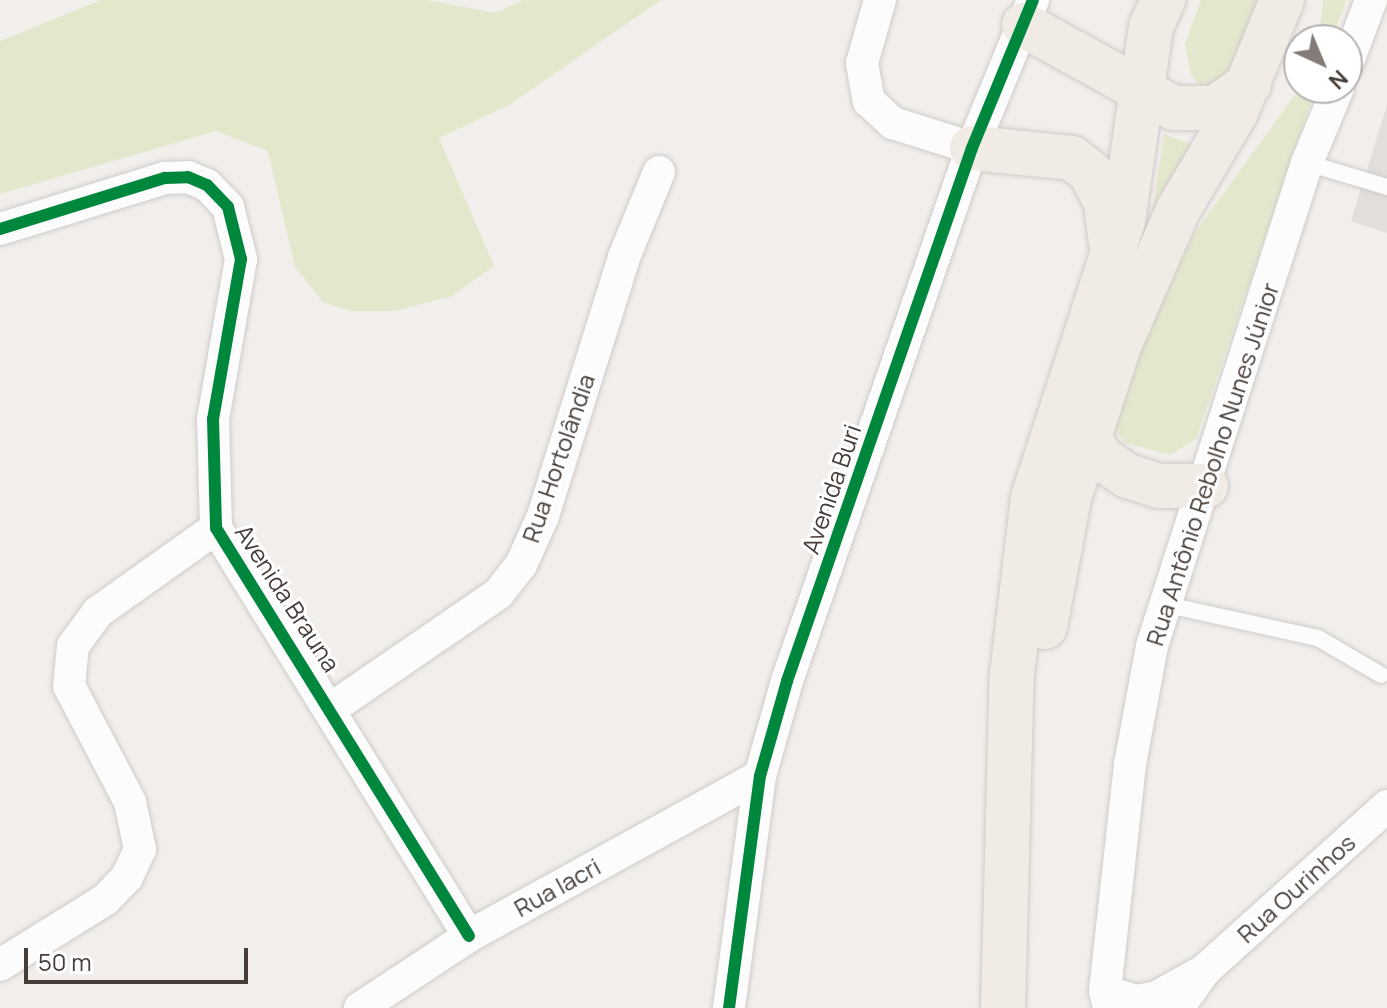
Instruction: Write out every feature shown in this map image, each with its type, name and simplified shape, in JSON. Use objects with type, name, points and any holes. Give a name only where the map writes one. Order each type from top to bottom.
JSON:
[{"type":"main road","points":[[1009,773],[1088,435],[1147,276],[1249,84],[1282,0]]},
{"type":"main road","points":[[1028,12],[1091,56],[1141,84],[1156,99],[1194,111],[1224,104],[1249,84]]},
{"type":"main road","points":[[1091,56],[1157,14]]},
{"type":"main road","points":[[1003,1008],[1012,674],[1033,498],[1113,255],[1141,84],[1157,14]]},
{"type":"main road","points":[[972,148],[1047,151],[1082,166],[1106,203],[1113,255]]},
{"type":"main road","points":[[1088,435],[1101,458],[1128,476],[1159,486],[1206,486]]},
{"type":"street","points":[[880,0],[862,63],[869,101],[893,123],[972,148]]},
{"type":"street","points":[[1362,24],[1371,0]]},
{"type":"street","name":"Avenida Buri","points":[[729,1008],[760,776],[972,148],[1028,12]]},
{"type":"street","name":"Rua Antônio Rebolho Nunes Júnior","points":[[1107,1000],[1130,764],[1163,604],[1206,486],[1307,163],[1331,104]]},
{"type":"street","name":"Rua Hortolândia","points":[[332,708],[498,594],[521,565],[543,516],[624,257],[659,172]]},
{"type":"street","name":"Avenida Brauna","points":[[0,229],[165,178],[188,177],[207,185],[228,207],[241,259],[213,419],[216,528],[332,708],[469,936]]},
{"type":"street","points":[[0,965],[105,900],[127,877],[140,849],[130,802],[69,686],[73,646],[98,612],[216,528]]},
{"type":"street","name":"Rua Iacri","points":[[360,1008],[469,936],[760,776]]},
{"type":"street","name":"Rua Ourinhos","points":[[1178,1008],[1205,970],[1387,806]]},
{"type":"street","name":"Rua Ourinhos","points":[[1107,1000],[1155,998],[1205,970]]},
{"type":"lane","points":[[1307,163],[1387,187]]},
{"type":"lane","points":[[1163,604],[1318,638],[1381,675]]},
{"type":"shaded area","points":[[1387,105],[1387,233],[1351,221]]},
{"type":"green space","points":[[101,0],[427,0],[495,13],[523,0],[661,0],[509,105],[439,138],[494,266],[452,296],[395,311],[351,311],[323,302],[295,267],[268,151],[216,131],[0,194],[0,41]]},
{"type":"green space","points":[[1201,0],[1261,0],[1230,81],[1203,89],[1191,75],[1185,44]]},
{"type":"green space","points":[[1323,0],[1346,0],[1338,24],[1321,24]]},
{"type":"green space","points":[[1288,104],[1311,104],[1196,439],[1170,455],[1125,443],[1112,425],[1128,374],[1193,235]]},
{"type":"green space","points":[[1164,134],[1196,146],[1152,214]]},
{"type":"cycle path","points":[[729,1008],[760,776],[787,681],[972,148],[1033,0]]},
{"type":"cycle path","points":[[0,229],[165,178],[188,177],[207,185],[228,207],[241,259],[213,419],[216,528],[469,936]]}]
